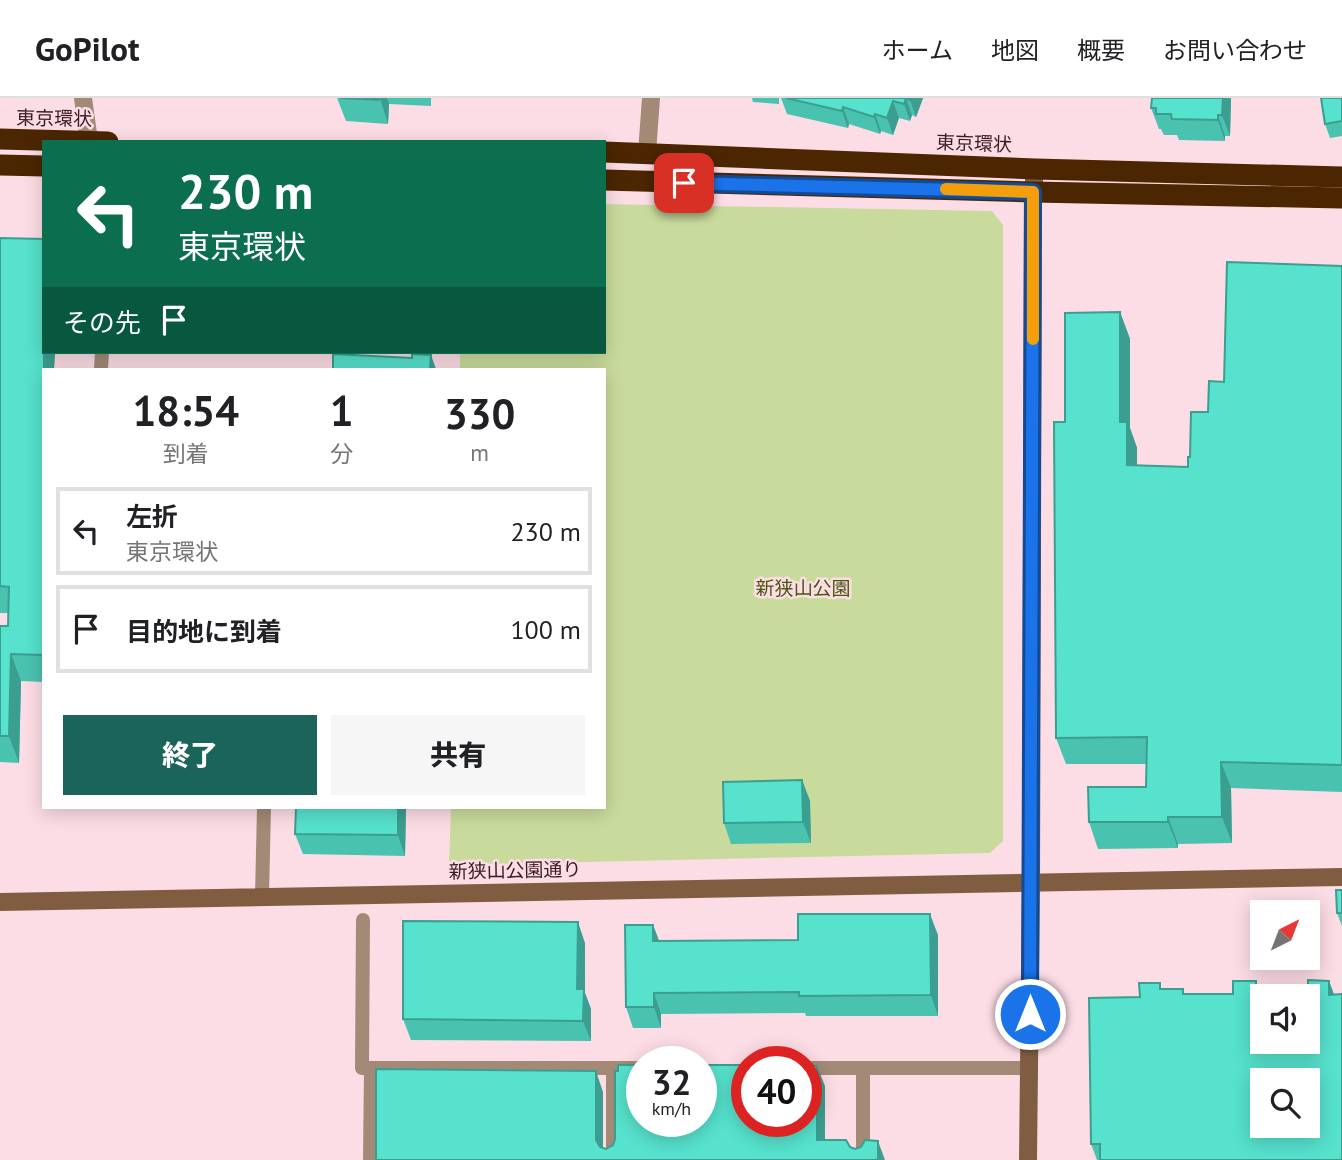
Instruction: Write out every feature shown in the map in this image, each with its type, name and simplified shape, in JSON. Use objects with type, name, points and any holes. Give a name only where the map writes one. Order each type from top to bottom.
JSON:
[{"type":"highway","name":"東京環状","points":[[0,139],[44,140]]},
{"type":"highway","name":"東京環状","points":[[606,152],[1035,169],[1342,177]]},
{"type":"highway","points":[[0,165],[42,166]]},
{"type":"highway","points":[[606,180],[1342,198]]},
{"type":"street","points":[[83,98],[89,140]]},
{"type":"street","points":[[647,153],[651,98]]},
{"type":"street","points":[[1028,1160],[1035,169]]},
{"type":"street","name":"新狭山公園通り","points":[[0,902],[1342,877]]},
{"type":"lane","points":[[262,896],[264,809]]},
{"type":"lane","points":[[363,920],[362,1068],[626,1068]]},
{"type":"lane","points":[[370,1160],[371,1068]]},
{"type":"lane","points":[[613,1068],[613,1160]]},
{"type":"lane","points":[[822,1068],[1029,1068]]},
{"type":"lane","points":[[863,1068],[863,1160]]},
{"type":"green space","name":"新狭山公園","points":[[606,204],[992,211],[1003,225],[1003,841],[990,853],[449,865],[451,809],[606,809],[606,368],[460,368],[460,354],[606,354]]},
{"type":"building","points":[[340,98],[380,98],[379,100]]},
{"type":"building","points":[[786,98],[906,98],[904,104],[893,101],[887,118],[875,114],[874,117],[843,107],[842,111]]},
{"type":"building","points":[[1152,98],[1223,98],[1222,115],[1218,115],[1218,120],[1172,119],[1171,114],[1156,114],[1156,108],[1151,108]]},
{"type":"building","points":[[1321,98],[1342,98],[1342,121],[1325,124]]},
{"type":"building","points":[[0,238],[42,239],[42,655],[11,654],[9,736],[0,736],[0,626],[8,626],[9,587],[0,586]]},
{"type":"building","points":[[1227,262],[1342,266],[1342,765],[1221,762],[1222,817],[1168,817],[1168,822],[1089,822],[1088,787],[1146,787],[1147,737],[1056,738],[1054,422],[1065,422],[1065,313],[1120,312],[1120,422],[1127,422],[1127,465],[1188,467],[1191,412],[1208,412],[1209,381],[1224,382]]},
{"type":"building","points":[[333,354],[412,358],[412,354],[431,355],[430,368],[333,368]]},
{"type":"building","points":[[802,780],[803,822],[724,823],[723,782]]},
{"type":"building","points":[[296,809],[398,809],[398,835],[295,834]]},
{"type":"building","points":[[1336,890],[1342,890],[1342,913],[1337,913]]},
{"type":"building","points":[[798,914],[930,914],[931,995],[654,993],[654,1007],[626,1007],[625,925],[653,925],[653,941],[798,940]]},
{"type":"building","points":[[403,921],[578,922],[577,989],[584,989],[583,1021],[403,1019]]},
{"type":"building","points":[[1308,980],[1329,981],[1329,995],[1342,994],[1342,1160],[1100,1160],[1100,1144],[1091,1144],[1089,998],[1140,997],[1139,983],[1160,983],[1160,989],[1183,989],[1183,994],[1233,994],[1233,981],[1256,981],[1256,984],[1250,984],[1250,1054],[1320,1054],[1320,984],[1308,984]]},
{"type":"building","points":[[618,1065],[626,1065],[626,1137],[717,1137],[717,1065],[731,1065],[731,1137],[817,1137],[817,1140],[846,1140],[850,1147],[855,1149],[861,1147],[865,1140],[878,1141],[878,1160],[376,1160],[376,1069],[596,1071],[596,1140],[600,1147],[606,1149],[613,1145],[615,1139],[615,1071],[618,1071]]},
{"type":"slow traffic","points":[[946,189],[1033,192],[1033,339]]},
{"type":"route","points":[[684,183],[1033,192],[1030,1014]]}]
